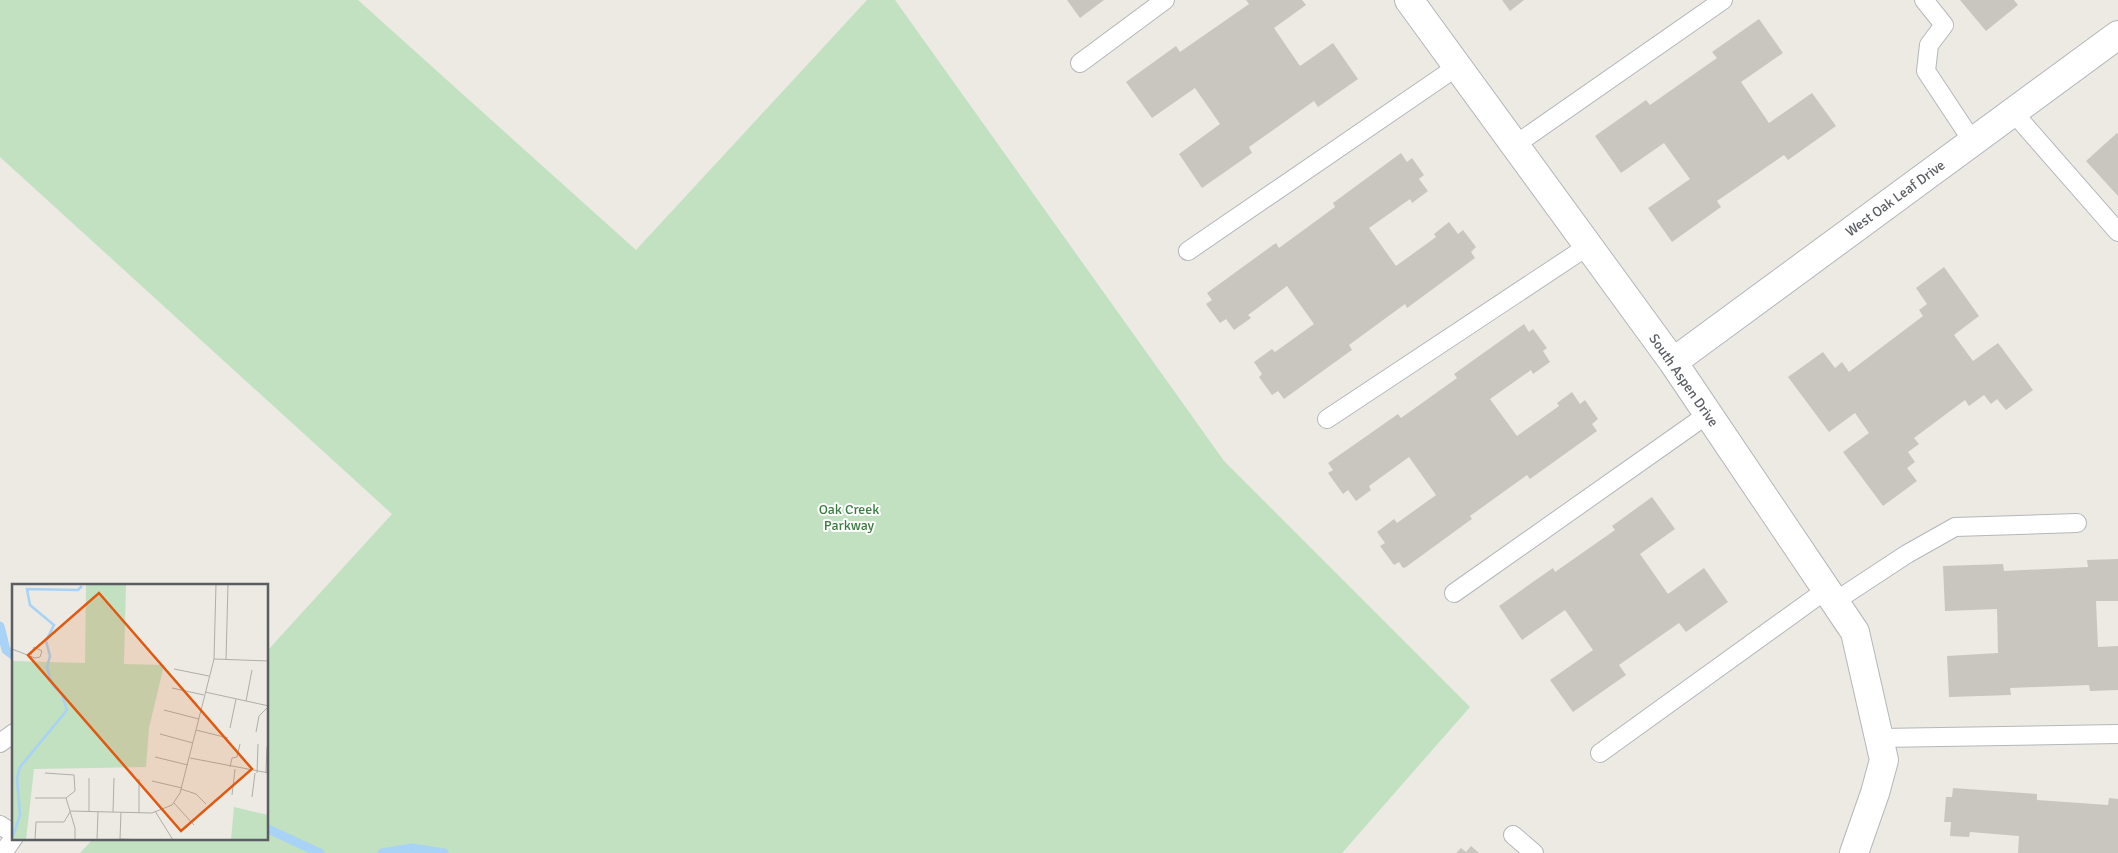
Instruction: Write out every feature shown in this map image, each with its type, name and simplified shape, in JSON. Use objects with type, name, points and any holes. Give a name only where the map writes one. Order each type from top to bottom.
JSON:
[{"type":"street","name":"South Aspen Drive","points":[[1409,0],[1673,362],[1855,632],[1884,760],[1875,793],[1854,853]]},
{"type":"street","name":"West Oak Leaf Drive","points":[[1673,362],[2118,35]]},
{"type":"lane","points":[[1080,63],[1165,0]]},
{"type":"lane","points":[[1515,145],[1723,0]]},
{"type":"lane","points":[[1924,0],[1944,25],[1930,45],[1926,72],[1973,142]]},
{"type":"lane","points":[[1188,251],[1458,66]]},
{"type":"lane","points":[[2013,112],[2118,232]]},
{"type":"lane","points":[[1327,419],[1588,246]]},
{"type":"lane","points":[[1454,593],[1708,414]]},
{"type":"lane","points":[[1600,753],[1830,596],[1955,527],[2077,523]]},
{"type":"lane","points":[[0,743],[12,734]]},
{"type":"lane","points":[[1880,738],[2118,734]]},
{"type":"lane","points":[[0,826],[12,833]]},
{"type":"lane","points":[[1513,835],[1534,853]]},
{"type":"lane","points":[[3,853],[12,840]]},
{"type":"green space","name":"Oak Creek Parkway","points":[[0,0],[358,0],[636,250],[867,0],[895,0],[1224,461],[1470,707],[1342,853],[80,853],[92,840],[269,840],[269,649],[392,514],[0,157]]},
{"type":"building","points":[[1067,0],[1104,0],[1080,18]]},
{"type":"building","points":[[1246,0],[1302,0],[1306,5],[1274,28],[1300,66],[1333,43],[1358,79],[1318,107],[1314,101],[1249,147],[1252,153],[1202,188],[1179,154],[1220,124],[1195,88],[1152,118],[1126,82],[1176,46],[1180,52],[1249,4]]},
{"type":"building","points":[[1502,0],[1524,0],[1510,11]]},
{"type":"building","points":[[1960,0],[2014,0],[2018,5],[1986,31]]},
{"type":"building","points":[[1759,19],[1783,53],[1741,82],[1769,123],[1812,93],[1836,126],[1788,160],[1784,155],[1717,201],[1721,207],[1672,242],[1648,208],[1690,179],[1664,143],[1621,173],[1595,136],[1646,100],[1650,105],[1717,58],[1712,52]]},
{"type":"building","points":[[2118,134],[2118,196],[2086,161]]},
{"type":"building","points":[[1401,153],[1407,162],[1412,158],[1424,175],[1419,179],[1428,191],[1412,203],[1410,199],[1369,228],[1396,266],[1436,237],[1434,234],[1449,222],[1458,234],[1463,230],[1476,247],[1471,252],[1475,258],[1407,308],[1405,304],[1349,345],[1352,350],[1284,399],[1278,391],[1272,395],[1259,377],[1262,374],[1254,362],[1272,349],[1275,352],[1314,324],[1287,286],[1248,315],[1251,318],[1234,330],[1226,319],[1220,323],[1206,304],[1212,300],[1207,293],[1276,243],[1279,248],[1335,207],[1333,203]]},
{"type":"building","points":[[1944,267],[1979,316],[1954,335],[1973,361],[1998,343],[2033,390],[2006,410],[1997,399],[1991,404],[1984,395],[1969,406],[1965,400],[1914,438],[1919,444],[1908,452],[1915,462],[1907,468],[1917,481],[1883,506],[1843,452],[1869,433],[1855,413],[1829,432],[1788,377],[1823,352],[1835,368],[1842,362],[1849,372],[1923,316],[1919,310],[1927,304],[1916,288]]},
{"type":"building","points":[[1524,324],[1529,332],[1533,329],[1547,348],[1543,351],[1550,362],[1533,374],[1531,370],[1490,399],[1517,436],[1559,406],[1557,403],[1572,392],[1580,404],[1585,400],[1598,419],[1592,424],[1597,431],[1530,479],[1527,475],[1470,516],[1472,519],[1406,567],[1403,568],[1399,562],[1394,565],[1380,546],[1385,543],[1377,532],[1394,519],[1397,523],[1436,495],[1409,457],[1369,486],[1371,490],[1356,501],[1348,490],[1343,494],[1328,473],[1333,470],[1328,463],[1398,414],[1401,418],[1457,378],[1454,374]]},
{"type":"building","points":[[1652,497],[1675,529],[1640,554],[1668,594],[1704,568],[1728,602],[1686,632],[1679,623],[1619,665],[1626,675],[1573,712],[1550,680],[1593,650],[1565,610],[1522,640],[1499,606],[1553,568],[1555,572],[1615,530],[1612,526]]},
{"type":"building","points":[[2118,559],[2118,601],[2096,601],[2098,647],[2118,646],[2118,690],[2090,691],[2089,685],[2010,688],[2011,695],[1949,697],[1947,656],[1998,653],[1997,609],[1945,611],[1943,566],[2003,564],[2004,571],[2088,567],[2087,560]]},
{"type":"building","points":[[1953,788],[2037,794],[2037,800],[2108,805],[2109,798],[2118,799],[2118,853],[2018,853],[2019,836],[1970,832],[1969,837],[1950,836],[1951,822],[1944,822],[1946,797],[1952,797]]},
{"type":"building","points":[[1471,846],[1479,853],[1456,853],[1461,848],[1466,852]]},
{"type":"waterway","points":[[0,626],[6,650],[12,654]]},
{"type":"waterway","points":[[269,829],[320,853]]},
{"type":"waterway","points":[[382,853],[412,848],[444,853]]}]
